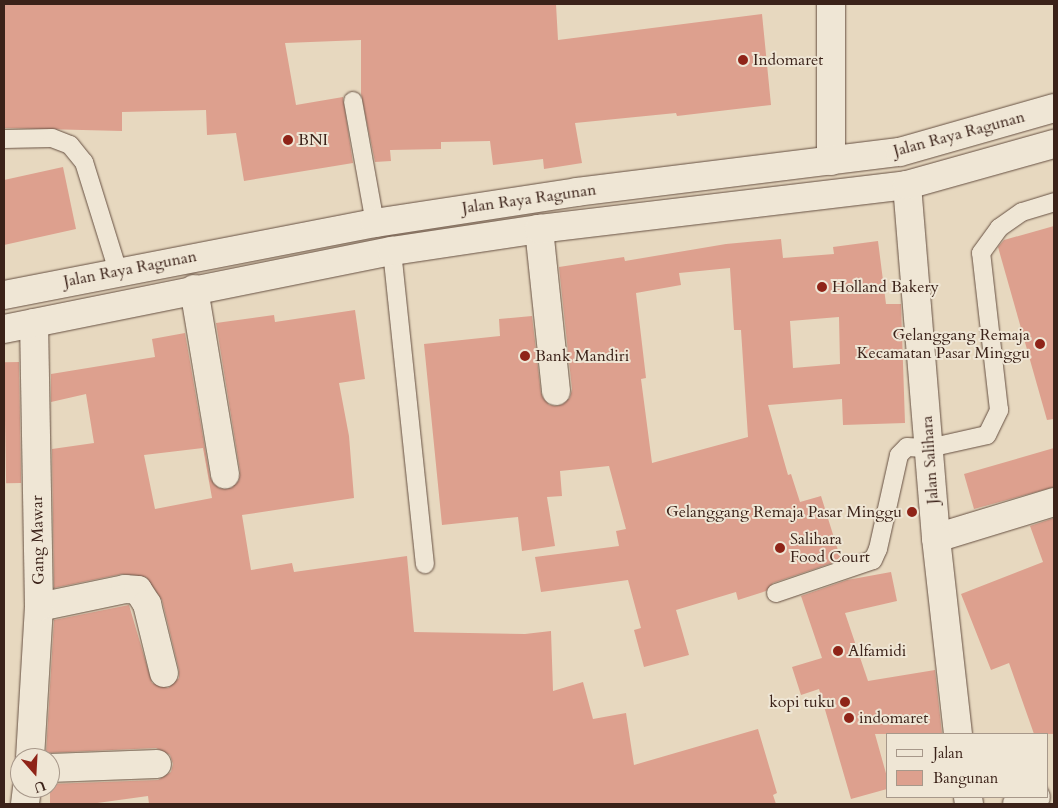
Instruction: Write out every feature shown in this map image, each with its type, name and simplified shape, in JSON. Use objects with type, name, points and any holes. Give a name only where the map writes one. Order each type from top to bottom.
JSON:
[{"type":"main road","points":[[830,161],[831,4]]},
{"type":"main road","name":"Jalan Raya Ragunan","points":[[4,295],[118,271],[375,223],[577,192],[900,152],[1054,108]]},
{"type":"main road","name":"Jalan Raya Ragunan","points":[[4,329],[392,251],[539,229],[907,185],[1054,144]]},
{"type":"main road","name":"Jalan Salihara","points":[[907,185],[936,538],[958,733]]},
{"type":"main road","points":[[539,229],[556,391]]},
{"type":"main road","points":[[194,290],[226,474]]},
{"type":"main road","name":"Gang Mawar","points":[[31,748],[39,606],[34,323]]},
{"type":"main road","points":[[936,538],[1054,502]]},
{"type":"main road","points":[[39,606],[138,590],[147,604],[164,673]]},
{"type":"main road","points":[[60,768],[157,764]]},
{"type":"main road","points":[[1017,804],[1033,798]]},
{"type":"lane","points":[[352,101],[375,223]]},
{"type":"lane","points":[[4,139],[52,138],[70,145],[84,162],[118,271]]},
{"type":"lane","points":[[776,593],[873,560],[878,549],[899,455],[907,447],[929,448],[987,435],[999,410],[981,253],[999,228],[1022,212],[1054,202]]},
{"type":"lane","points":[[392,251],[425,564]]},
{"type":"building","points":[[4,4],[556,4],[558,40],[762,14],[771,105],[677,116],[676,113],[575,123],[582,163],[544,169],[543,159],[493,165],[490,141],[441,142],[441,149],[390,150],[391,161],[375,162],[361,94],[361,40],[285,43],[296,105],[343,97],[353,163],[244,181],[236,133],[207,135],[206,110],[122,112],[122,131],[4,128]]},
{"type":"building","points":[[63,167],[76,229],[4,245],[4,180]]},
{"type":"building","name":"Gelanggang Remaja Kecamatan Pasar Minggu","points":[[1054,226],[1054,419],[1047,420],[998,247],[1004,240]]},
{"type":"building","points":[[781,239],[783,258],[834,254],[833,247],[878,241],[886,304],[901,304],[905,423],[843,425],[842,399],[768,405],[788,475],[791,474],[800,502],[821,496],[841,560],[773,583],[766,591],[738,600],[736,592],[676,610],[689,655],[644,667],[634,630],[641,628],[628,580],[541,592],[535,557],[619,546],[616,531],[626,529],[609,466],[560,471],[562,496],[547,497],[555,546],[522,551],[518,517],[442,525],[424,344],[500,336],[499,319],[532,316],[541,393],[549,405],[558,406],[570,398],[572,389],[559,267],[624,257],[625,261],[726,244]],"holes":[[[730,268],[734,330],[741,330],[748,437],[652,463],[641,379],[646,378],[636,293],[681,285],[679,273]],[[839,317],[840,364],[793,368],[790,321]]]},
{"type":"building","points":[[355,310],[365,379],[339,383],[349,436],[354,498],[242,515],[251,570],[292,563],[294,572],[407,556],[414,632],[525,634],[551,631],[553,691],[583,682],[593,719],[626,713],[634,765],[758,729],[777,793],[773,795],[776,804],[149,804],[148,796],[90,804],[50,804],[50,798],[60,798],[60,784],[158,780],[171,772],[173,764],[170,755],[156,748],[60,752],[60,748],[46,748],[54,620],[129,605],[152,683],[168,688],[179,678],[179,670],[162,600],[146,577],[122,574],[54,588],[52,449],[94,443],[86,394],[51,402],[51,374],[155,357],[152,339],[185,333],[210,477],[219,488],[228,489],[239,480],[240,471],[216,323],[274,315],[275,322]],"holes":[[[203,448],[212,498],[155,509],[144,455]]]},
{"type":"building","points":[[4,362],[19,362],[21,483],[6,483]]},
{"type":"building","points":[[1054,448],[1054,487],[974,509],[964,474]]},
{"type":"building","points":[[1054,518],[1054,734],[1034,733],[1009,663],[991,670],[961,594],[1043,562],[1030,526]]},
{"type":"building","points":[[891,572],[897,601],[845,613],[868,681],[935,670],[942,733],[875,734],[886,773],[886,789],[851,799],[819,689],[801,695],[792,667],[822,658],[801,596],[847,580]]},
{"type":"place","name":"Indomaret","points":[[743,60]]},
{"type":"place","name":"BNI","points":[[288,140]]},
{"type":"place","name":"Holland Bakery","points":[[822,287]]},
{"type":"place","name":"Gelanggang Remaja Kecamatan Pasar Minggu","points":[[1040,344]]},
{"type":"place","name":"Bank Mandiri","points":[[525,356]]},
{"type":"place","name":"Gelanggang Remaja Pasar Minggu","points":[[912,512]]},
{"type":"place","name":"Salihara Food Court","points":[[780,548]]},
{"type":"place","name":"Alfamidi","points":[[838,651]]},
{"type":"place","name":"kopi tuku","points":[[845,702]]},
{"type":"place","name":"indomaret","points":[[849,718]]}]
